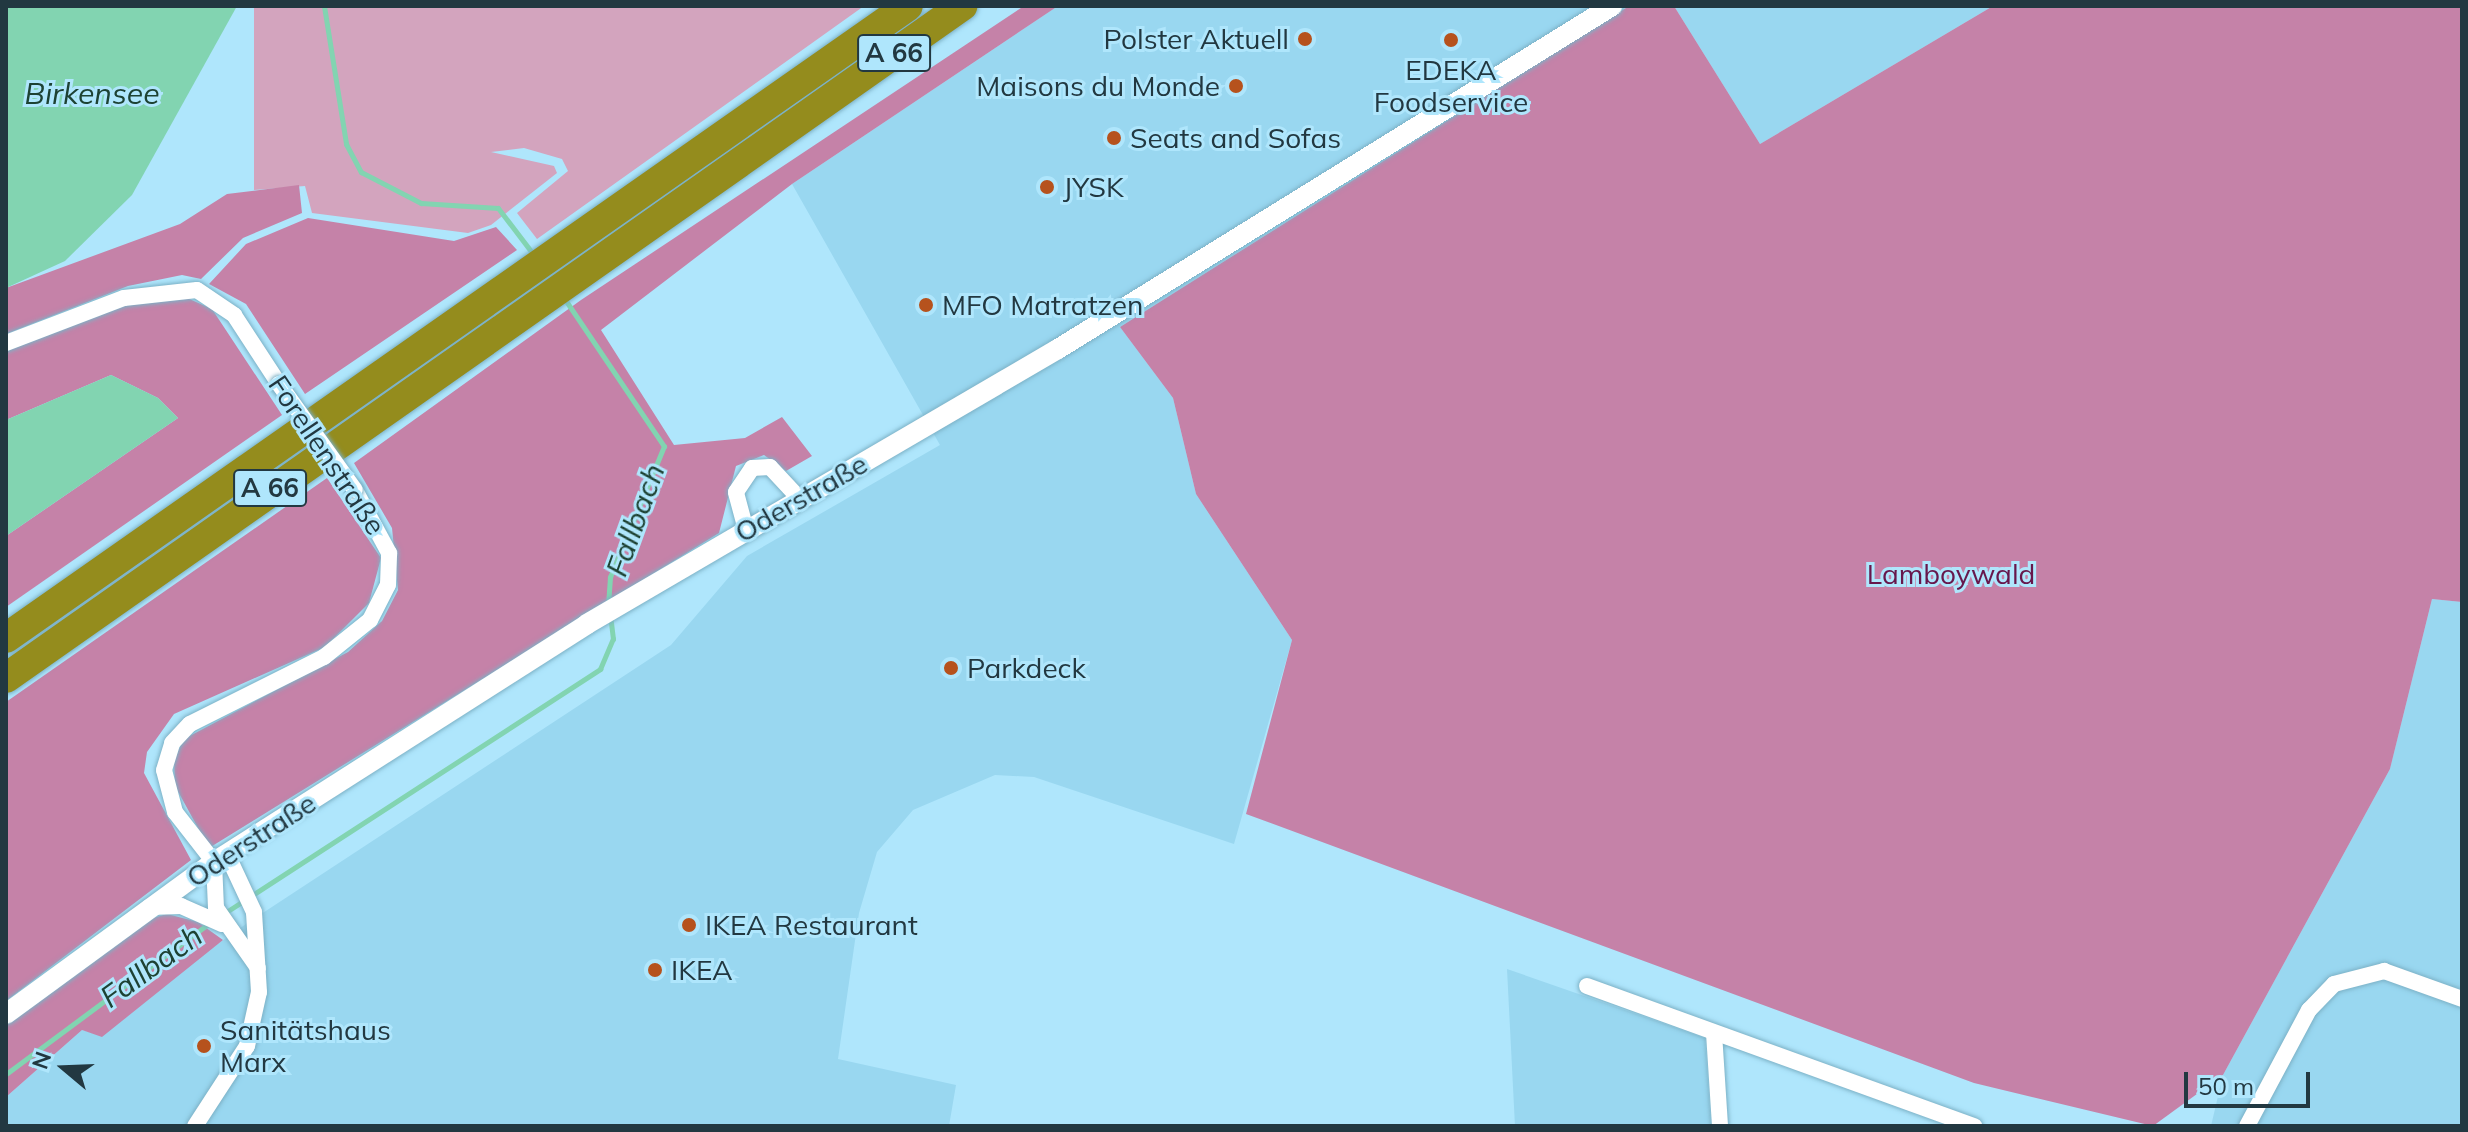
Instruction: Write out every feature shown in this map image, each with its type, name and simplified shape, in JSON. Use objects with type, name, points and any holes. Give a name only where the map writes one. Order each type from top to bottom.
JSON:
[{"type":"highway","name":"A 66","points":[[6,638],[908,6]]},
{"type":"highway","name":"A 66","points":[[6,678],[962,6]]},
{"type":"street","name":"Oderstraße","points":[[6,1014],[149,907],[221,858],[587,624],[1067,343],[1612,6]]},
{"type":"street","name":"Forellenstraße","points":[[6,343],[124,298],[197,290],[234,315],[355,490],[389,553],[388,585],[370,620],[324,657],[190,724],[167,755],[169,800],[221,858],[245,890],[254,912],[258,968],[247,1046],[195,1126]]},
{"type":"street","points":[[746,530],[736,492],[752,468],[770,467],[799,498]]},
{"type":"street","points":[[212,911],[221,858]]},
{"type":"street","points":[[149,907],[212,911],[258,968]]},
{"type":"street","points":[[2247,1126],[2309,1010],[2334,984],[2384,971],[2462,999]]},
{"type":"street","points":[[1587,986],[1974,1126]]},
{"type":"street","points":[[1714,1033],[1720,1126]]},
{"type":"shaded area","points":[[254,6],[864,6],[537,239],[517,213],[568,171],[562,159],[524,148],[491,152],[554,166],[557,173],[491,225],[468,233],[312,213],[305,186],[254,190]]},
{"type":"shaded area","points":[[1058,6],[1629,6],[1120,327],[1173,398],[1196,494],[1292,640],[1234,844],[1034,777],[995,775],[913,810],[877,852],[859,913],[838,1059],[956,1085],[949,1126],[6,1126],[6,1097],[82,1030],[102,1036],[147,994],[246,924],[671,645],[747,556],[940,445],[792,184]]},
{"type":"shaded area","points":[[1674,6],[1993,6],[1760,144]]},
{"type":"shaded area","points":[[2432,599],[2462,602],[2462,1126],[2211,1126],[2223,1075],[2390,769]]},
{"type":"shaded area","points":[[1507,969],[1705,1038],[1711,1126],[1515,1126]]},
{"type":"green space","points":[[1024,6],[1058,6],[792,184],[601,330],[674,445],[745,438],[782,417],[812,456],[786,471],[764,455],[736,466],[719,533],[209,848],[175,786],[174,760],[184,739],[348,652],[382,621],[398,590],[392,528],[354,463],[581,300]]},
{"type":"green space","name":"Lamboywald","points":[[1629,6],[1674,6],[1760,144],[1993,6],[2462,6],[2462,602],[2432,599],[2390,769],[2223,1075],[2153,1126],[1974,1083],[1246,814],[1292,640],[1196,494],[1173,398],[1120,327]]},
{"type":"green space","points":[[299,185],[302,213],[243,238],[201,279],[182,275],[128,286],[6,334],[6,288],[180,224],[227,194]]},
{"type":"green space","points":[[308,218],[454,241],[496,227],[517,250],[305,394],[246,304],[209,284],[246,244]]},
{"type":"green space","points":[[178,294],[212,309],[282,415],[6,607],[6,536],[178,418],[158,398],[111,375],[6,420],[6,350],[128,303]]},
{"type":"green space","points":[[327,478],[381,558],[369,603],[325,647],[174,714],[147,752],[144,773],[191,860],[6,1001],[6,702]]},
{"type":"green space","points":[[167,914],[198,922],[223,940],[102,1037],[82,1030],[6,1097],[6,1022],[146,920]]},
{"type":"water","name":"Birkensee","points":[[6,6],[237,6],[132,195],[65,261],[6,288]]},
{"type":"water","points":[[111,375],[158,398],[178,418],[6,536],[6,420]]},
{"type":"waterway","name":"Fallbach","points":[[324,6],[346,144],[361,172],[421,203],[498,208],[533,254]]},
{"type":"waterway","name":"Fallbach","points":[[564,298],[664,446],[610,577],[608,606]]},
{"type":"waterway","name":"Fallbach","points":[[223,914],[600,669],[613,639],[610,616]]},
{"type":"waterway","name":"Fallbach","points":[[6,1074],[211,922]]},
{"type":"place","name":"Polster Aktuell","points":[[1305,39]]},
{"type":"place","name":"EDEKA Foodservice","points":[[1451,40]]},
{"type":"place","name":"Maisons du Monde","points":[[1236,86]]},
{"type":"place","name":"Seats and Sofas","points":[[1114,138]]},
{"type":"place","name":"JYSK","points":[[1047,187]]},
{"type":"place","name":"MFO Matratzen","points":[[926,305]]},
{"type":"place","name":"Parkdeck","points":[[951,668]]},
{"type":"place","name":"IKEA Restaurant","points":[[689,925]]},
{"type":"place","name":"IKEA","points":[[655,970]]},
{"type":"place","name":"Sanitätshaus Marx","points":[[204,1046]]}]
